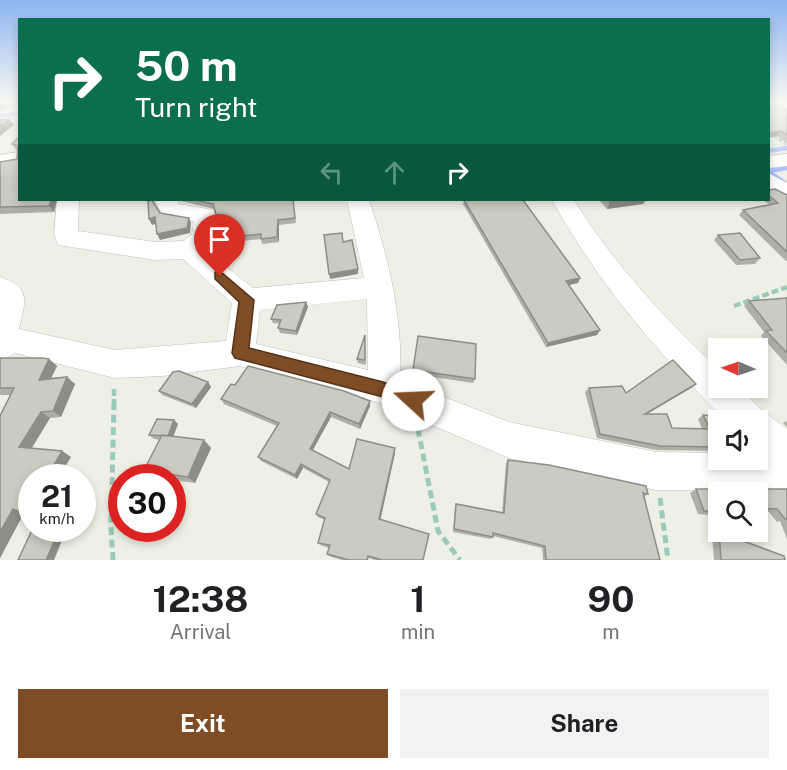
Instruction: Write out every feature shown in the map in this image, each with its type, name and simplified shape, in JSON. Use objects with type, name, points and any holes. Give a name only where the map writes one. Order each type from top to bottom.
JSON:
[{"type":"street","points":[[0,161],[18,158]]},
{"type":"street","points":[[770,162],[787,160]]},
{"type":"street","points":[[770,181],[787,194]]},
{"type":"street","points":[[68,201],[70,207],[64,227],[67,240],[106,242],[155,251],[190,250],[202,241],[207,232],[205,215],[171,211],[166,201]]},
{"type":"street","points":[[358,201],[381,287],[388,350],[398,395]]},
{"type":"street","points":[[564,201],[581,234],[653,322],[740,410]]},
{"type":"street","points":[[190,250],[201,264],[229,283],[247,300],[381,287]]},
{"type":"street","points":[[0,287],[10,294],[12,299],[3,343],[115,364],[162,362],[240,353],[398,395],[509,440],[656,471],[787,472]]},
{"type":"street","points":[[240,353],[247,300]]},
{"type":"street","points":[[768,436],[787,453]]},
{"type":"path","points":[[770,132],[787,144]]},
{"type":"path","points":[[734,306],[787,287]]},
{"type":"path","points":[[782,289],[787,296]]},
{"type":"path","points":[[113,560],[112,438],[115,364]]},
{"type":"path","points":[[398,395],[438,531],[460,560]]},
{"type":"path","points":[[656,471],[668,560]]},
{"type":"building","points":[[770,128],[787,128],[787,135],[781,131],[770,133]]},
{"type":"building","points":[[18,138],[18,146],[12,144]]},
{"type":"building","points":[[18,146],[18,201],[51,201],[49,206],[0,207],[0,162],[17,159]]},
{"type":"building","points":[[775,189],[787,195],[787,252],[743,210],[778,203],[770,197],[770,190]]},
{"type":"building","points":[[148,201],[153,201],[160,213],[189,218],[187,228],[157,234],[155,217],[149,219]]},
{"type":"building","points":[[200,201],[293,201],[295,218],[278,220],[277,237],[261,239],[261,234],[214,239],[218,221],[213,204]]},
{"type":"building","points":[[465,201],[524,201],[580,278],[566,281],[600,330],[548,343]]},
{"type":"building","points":[[342,233],[343,242],[352,240],[358,269],[329,274],[324,235]]},
{"type":"building","points":[[740,233],[760,258],[740,260],[718,235]]},
{"type":"building","points":[[787,298],[787,353],[766,331],[772,330],[749,301]]},
{"type":"building","points":[[306,302],[296,331],[278,328],[281,320],[271,319],[277,305]]},
{"type":"building","points":[[365,335],[365,360],[357,359]]},
{"type":"building","points":[[418,336],[476,344],[475,379],[413,370]]},
{"type":"building","points":[[0,358],[49,359],[39,380],[67,377],[53,411],[41,412],[19,447],[62,451],[54,464],[18,464],[18,512],[13,509],[0,532],[0,416],[14,388],[0,388]]},
{"type":"building","points":[[673,360],[696,384],[645,414],[667,414],[672,428],[708,429],[708,447],[660,446],[600,434],[589,388],[622,386],[626,393]]},
{"type":"building","points":[[248,366],[344,391],[370,401],[359,424],[330,412],[310,449],[349,469],[357,439],[395,448],[379,519],[429,534],[423,560],[382,560],[368,556],[367,560],[349,560],[327,554],[330,545],[318,543],[325,518],[316,514],[330,480],[301,464],[295,475],[258,457],[279,423],[221,399],[231,384],[235,385]]},
{"type":"building","points":[[179,371],[208,382],[192,404],[159,391],[173,372]]},
{"type":"building","points":[[703,415],[708,415],[708,425]]},
{"type":"building","points":[[157,419],[174,420],[168,436],[149,435]]},
{"type":"building","points":[[162,435],[204,440],[188,477],[186,477],[186,464],[147,464]]},
{"type":"building","points":[[508,460],[549,465],[646,486],[648,494],[643,493],[660,560],[546,560],[545,546],[493,533],[493,537],[454,529],[456,504],[504,513]]},
{"type":"building","points":[[696,489],[708,489],[708,511],[704,511]]},
{"type":"building","points":[[768,489],[787,489],[787,519],[777,509],[768,509]]},
{"type":"building","points":[[26,542],[54,542],[46,560],[18,560]]},
{"type":"building","points":[[720,542],[746,542],[784,556],[785,560],[721,560]]},
{"type":"waterway","points":[[770,151],[787,148]]},
{"type":"waterway","points":[[770,171],[787,168]]},
{"type":"waterway","points":[[770,172],[783,182]]},
{"type":"waterway","points":[[781,181],[787,185]]},
{"type":"route","points":[[220,276],[247,300],[240,353],[383,389],[413,400]]}]
